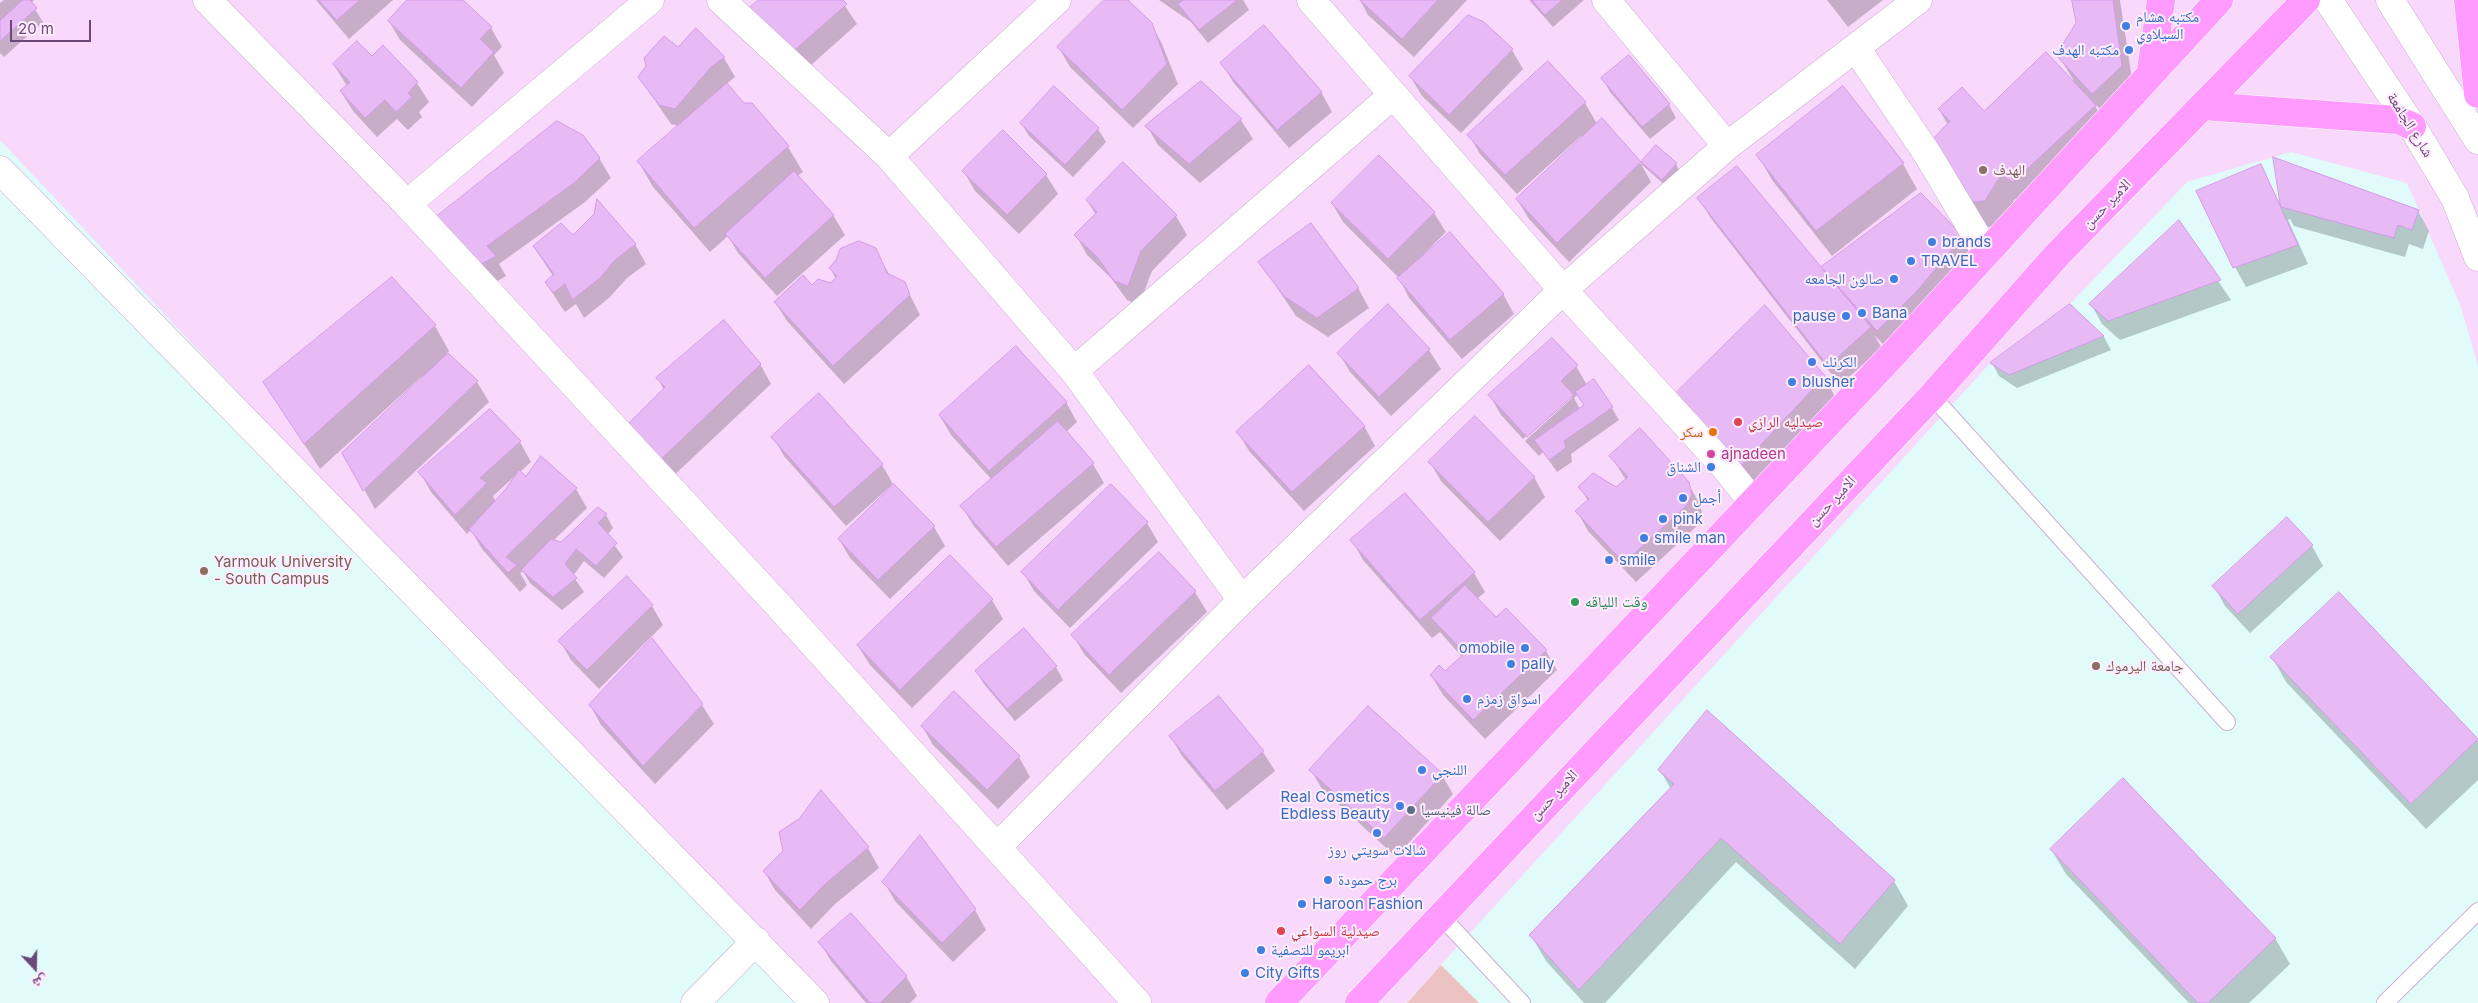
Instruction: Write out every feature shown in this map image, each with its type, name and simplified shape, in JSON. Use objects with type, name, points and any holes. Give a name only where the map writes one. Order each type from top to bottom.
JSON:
[{"type":"main road","points":[[2151,71],[2161,0]]},
{"type":"main road","points":[[1279,1003],[1752,501],[1886,362],[2151,71],[2219,0]]},
{"type":"main road","name":"الامير حسن","points":[[1359,1003],[1440,915],[1932,396],[2058,254],[2306,0]]},
{"type":"main road","points":[[2468,0],[2475,50],[2478,94]]},
{"type":"main road","points":[[2203,106],[2398,120],[2412,126]]},
{"type":"street","points":[[207,0],[408,204],[779,606],[1137,1003]]},
{"type":"street","points":[[408,204],[650,0]]},
{"type":"street","points":[[721,0],[889,156],[1074,371],[1242,600]]},
{"type":"street","points":[[889,156],[1057,0]]},
{"type":"street","points":[[1311,0],[1563,290],[1724,466],[1752,501]]},
{"type":"street","points":[[1606,0],[1727,146]]},
{"type":"street","points":[[997,847],[1242,600],[1563,290],[1727,146],[1918,0]]},
{"type":"street","name":"شارع الجامعة","points":[[2328,0],[2412,126],[2455,198],[2478,257]]},
{"type":"street","points":[[2390,0],[2478,140]]},
{"type":"street","points":[[1856,48],[1928,155],[1986,252]]},
{"type":"street","points":[[1074,371],[1393,95]]},
{"type":"street","points":[[0,170],[756,941],[814,1003]]},
{"type":"street","points":[[695,1003],[756,941]]},
{"type":"lane","points":[[1932,396],[2227,722]]},
{"type":"lane","points":[[2385,1003],[2478,911]]},
{"type":"lane","points":[[1440,915],[1522,1003]]},
{"type":"shaded area","points":[[0,0],[2478,0],[2478,1003],[0,1003]]},
{"type":"shaded area","name":"Yarmouk University - South Campus","points":[[0,140],[815,1003],[0,1003]]},
{"type":"shaded area","name":"جامعة اليرموك","points":[[2291,152],[2407,183],[2461,307],[2478,366],[2478,1003],[1406,1003],[1990,363],[2070,304],[2187,182]]},
{"type":"shaded area","points":[[1441,965],[1479,1003],[1407,1003]]},
{"type":"building","points":[[23,0],[30,0],[37,8],[0,41],[0,21]]},
{"type":"building","points":[[319,0],[360,0],[337,20]]},
{"type":"building","points":[[407,0],[463,0],[492,27],[480,39],[494,52],[461,88],[388,21]]},
{"type":"building","points":[[759,0],[843,0],[847,4],[789,55],[750,7]]},
{"type":"building","points":[[1104,0],[1128,0],[1152,23],[1167,64],[1122,110],[1057,47]]},
{"type":"building","points":[[1184,0],[1237,0],[1199,30],[1178,4]]},
{"type":"building","points":[[1360,0],[1438,0],[1402,39]]},
{"type":"building","points":[[1532,0],[1562,0],[1545,15]]},
{"type":"building","points":[[2072,0],[2113,0],[2122,66],[2092,94],[2056,55],[2076,23]]},
{"type":"building","points":[[1468,15],[1484,22],[1513,49],[1449,115],[1409,76]]},
{"type":"building","points":[[1264,25],[1322,92],[1277,130],[1220,63]]},
{"type":"building","points":[[696,28],[725,57],[711,67],[675,109],[659,105],[638,77],[646,66],[644,58],[664,36],[678,47]]},
{"type":"building","points":[[357,41],[372,56],[383,45],[418,82],[408,93],[412,97],[396,112],[385,100],[365,118],[340,91],[350,82],[333,64]]},
{"type":"building","points":[[2046,52],[2096,105],[2013,182],[2001,175],[1985,201],[1968,202],[1932,140],[1950,121],[1938,109],[1962,87],[1984,111]]},
{"type":"building","points":[[1629,55],[1670,104],[1642,127],[1601,78]]},
{"type":"building","points":[[1548,61],[1586,102],[1505,175],[1467,135]]},
{"type":"building","points":[[1201,81],[1242,119],[1189,164],[1145,126]]},
{"type":"building","points":[[727,83],[744,103],[752,103],[789,146],[694,228],[637,161]]},
{"type":"building","points":[[1054,86],[1099,128],[1065,165],[1020,123]]},
{"type":"building","points":[[1843,86],[1904,163],[1816,231],[1756,155]]},
{"type":"building","points":[[1602,118],[1641,162],[1557,243],[1516,199]]},
{"type":"building","points":[[557,121],[583,135],[600,158],[574,183],[487,246],[496,256],[469,271],[436,217]]},
{"type":"building","points":[[1003,130],[1047,174],[1007,215],[962,171]]},
{"type":"building","points":[[1656,145],[1677,163],[1662,180],[1641,162]]},
{"type":"building","points":[[1379,155],[1435,212],[1388,259],[1331,203]]},
{"type":"building","points":[[2273,157],[2419,210],[2412,230],[2398,225],[2394,238],[2281,207]]},
{"type":"building","points":[[1123,162],[1177,215],[1141,251],[1128,286],[1114,281],[1098,258],[1074,235],[1097,212],[1086,200]]},
{"type":"building","points":[[2261,164],[2298,245],[2233,268],[2196,191]]},
{"type":"building","points":[[1737,166],[1871,327],[1828,366],[1697,198]]},
{"type":"building","points":[[794,171],[834,215],[765,278],[725,234]]},
{"type":"building","points":[[1921,193],[1963,236],[1917,291],[1877,331],[1821,267]]},
{"type":"building","points":[[597,199],[636,244],[616,259],[600,278],[572,300],[565,284],[553,293],[545,282],[554,274],[533,246],[561,223],[573,235],[594,214]]},
{"type":"building","points":[[2179,220],[2221,280],[2108,321],[2089,304]]},
{"type":"building","points":[[1311,223],[1359,288],[1317,318],[1284,296],[1258,262]]},
{"type":"building","points":[[1450,232],[1504,294],[1450,340],[1397,278]]},
{"type":"building","points":[[859,241],[876,248],[887,273],[905,282],[910,295],[833,366],[774,302],[803,275],[812,285],[818,279],[831,283],[837,276],[829,268],[836,260],[840,249]]},
{"type":"building","points":[[392,277],[436,325],[304,444],[263,382]]},
{"type":"building","points":[[1388,304],[1430,349],[1379,397],[1337,353]]},
{"type":"building","points":[[2070,304],[2104,336],[2009,375],[1990,363]]},
{"type":"building","points":[[1765,305],[1825,376],[1739,468],[1675,394]]},
{"type":"building","points":[[724,320],[761,364],[657,463],[624,428],[665,387],[656,378]]},
{"type":"building","points":[[1552,338],[1578,365],[1561,381],[1574,395],[1527,437],[1488,395]]},
{"type":"building","points":[[1016,346],[1067,402],[989,471],[939,415]]},
{"type":"building","points":[[448,353],[478,381],[363,491],[342,453]]},
{"type":"building","points":[[1309,365],[1365,426],[1292,492],[1236,432]]},
{"type":"building","points":[[1594,379],[1613,407],[1564,441],[1566,448],[1549,460],[1534,440],[1584,405],[1575,392]]},
{"type":"building","points":[[819,393],[883,464],[834,507],[771,437]]},
{"type":"building","points":[[490,409],[521,441],[480,478],[487,483],[455,515],[418,472]]},
{"type":"building","points":[[1475,416],[1535,477],[1488,522],[1428,462]]},
{"type":"building","points":[[1058,421],[1094,463],[996,547],[960,506]]},
{"type":"building","points":[[1640,428],[1689,482],[1692,495],[1686,506],[1624,563],[1575,511],[1589,499],[1578,487],[1593,473],[1616,487],[1628,477],[1609,456]]},
{"type":"building","points":[[541,456],[577,488],[506,557],[517,565],[508,573],[469,529],[505,490],[519,470],[526,476]]},
{"type":"building","points":[[894,484],[935,526],[878,580],[838,539]]},
{"type":"building","points":[[1111,484],[1148,522],[1058,610],[1021,572]]},
{"type":"building","points":[[1405,493],[1475,572],[1420,620],[1350,540]]},
{"type":"building","points":[[598,507],[607,514],[598,523],[617,543],[596,566],[576,549],[565,564],[577,578],[553,597],[521,570],[551,539],[561,542]]},
{"type":"building","points":[[2287,517],[2313,545],[2238,614],[2212,586]]},
{"type":"building","points":[[1159,552],[1196,591],[1109,675],[1071,635]]},
{"type":"building","points":[[950,555],[993,599],[900,690],[857,645]]},
{"type":"building","points":[[627,576],[653,605],[587,670],[558,641]]},
{"type":"building","points":[[1465,585],[1496,617],[1506,608],[1547,650],[1473,720],[1430,675],[1439,665],[1445,671],[1465,653],[1431,618]]},
{"type":"building","points":[[2339,592],[2478,739],[2411,804],[2270,657]]},
{"type":"building","points":[[1024,628],[1057,666],[1007,709],[975,671]]},
{"type":"building","points":[[652,638],[703,704],[643,766],[589,705]]},
{"type":"building","points":[[954,691],[1020,756],[987,790],[921,726]]},
{"type":"building","points":[[1219,696],[1264,751],[1215,791],[1169,736]]},
{"type":"building","points":[[1368,706],[1443,774],[1384,838],[1309,770]]},
{"type":"building","points":[[1707,710],[1895,880],[1840,944],[1721,838],[1579,990],[1529,935],[1674,784],[1658,770]]},
{"type":"building","points":[[2123,778],[2276,938],[2208,1003],[2198,1003],[2050,849]]},
{"type":"building","points":[[821,790],[869,847],[824,885],[800,910],[763,871],[783,851],[779,832],[799,819]]},
{"type":"building","points":[[920,835],[976,909],[942,943],[882,882]]},
{"type":"building","points":[[851,913],[907,976],[880,1003],[870,1003],[818,942]]},
{"type":"place","name":"مكتبه هشام السيلاوي","points":[[2126,26]]},
{"type":"place","name":"مكتبه الهدف","points":[[2129,50]]},
{"type":"place","name":"الهدف","points":[[1983,170]]},
{"type":"place","name":"brands","points":[[1932,242]]},
{"type":"place","name":"TRAVEL","points":[[1911,261]]},
{"type":"place","name":"صالون الجامعه","points":[[1894,279]]},
{"type":"place","name":"Bana","points":[[1862,313]]},
{"type":"place","name":"pause","points":[[1846,316]]},
{"type":"place","name":"الكرنك","points":[[1812,362]]},
{"type":"place","name":"blusher","points":[[1792,382]]},
{"type":"place","name":"صيدليه الرازي","points":[[1738,422]]},
{"type":"place","name":"سكر","points":[[1713,432]]},
{"type":"place","name":"ajnadeen","points":[[1711,454]]},
{"type":"place","name":"الشناق","points":[[1711,467]]},
{"type":"place","name":"أجمل","points":[[1683,498]]},
{"type":"place","name":"pink","points":[[1663,519]]},
{"type":"place","name":"smile man","points":[[1644,538]]},
{"type":"place","name":"smile","points":[[1609,560]]},
{"type":"place","name":"Yarmouk University - South Campus","points":[[204,571]]},
{"type":"place","name":"وقت اللياقه","points":[[1575,602]]},
{"type":"place","name":"omobile","points":[[1525,648]]},
{"type":"place","name":"pally","points":[[1511,664]]},
{"type":"place","name":"جامعة اليرموك","points":[[2096,666]]},
{"type":"place","name":"اسواق زمزم","points":[[1467,699]]},
{"type":"place","name":"اللنجي","points":[[1422,770]]},
{"type":"place","name":"Real Cosmetics Ebdless Beauty","points":[[1400,806]]},
{"type":"place","name":"صالة فينيسيا","points":[[1411,810]]},
{"type":"place","name":"شالات سويتي روز","points":[[1377,833]]},
{"type":"place","name":"برج حمودة","points":[[1328,880]]},
{"type":"place","name":"Haroon Fashion","points":[[1302,904]]},
{"type":"place","name":"صيدلية السواعي","points":[[1281,931]]},
{"type":"place","name":"ابريمو للتصفية","points":[[1261,950]]},
{"type":"place","name":"City Gifts","points":[[1245,973]]}]
